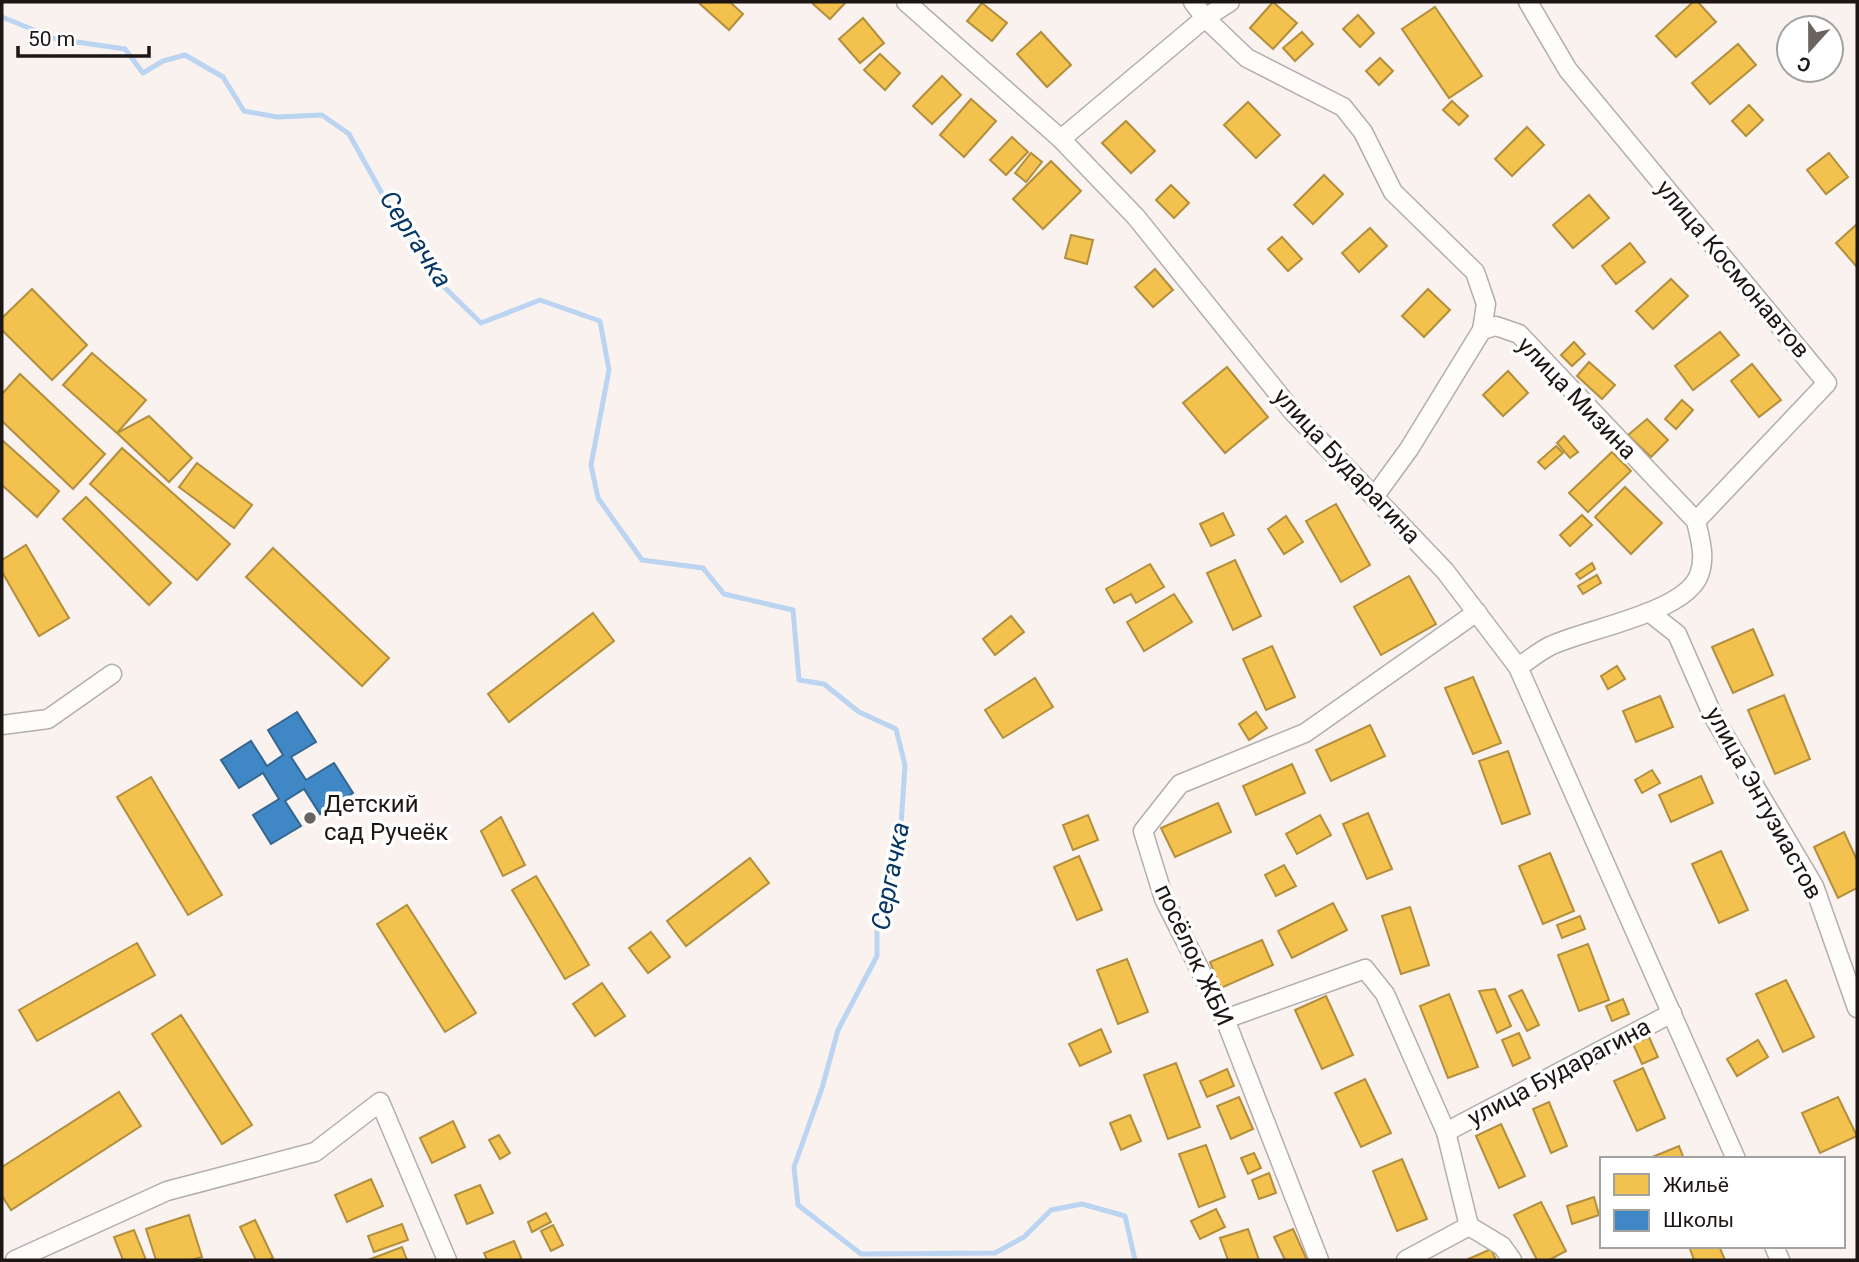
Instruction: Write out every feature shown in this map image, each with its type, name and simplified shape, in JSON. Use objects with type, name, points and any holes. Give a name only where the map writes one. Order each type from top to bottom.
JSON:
[{"type":"street","name":"улица Бударагина","points":[[906,2],[1061,139],[1136,217],[1293,412],[1445,571],[1518,667],[1735,1157]]},
{"type":"street","name":"улица Мизина","points":[[1193,2],[1205,18],[1247,58],[1343,107],[1363,132],[1393,192],[1475,272],[1486,304],[1482,330],[1496,326],[1519,334],[1696,521]]},
{"type":"street","points":[[1061,139],[1205,18],[1230,2]]},
{"type":"street","name":"улица Космонавтов","points":[[1528,2],[1568,70],[1827,383],[1696,521]]},
{"type":"street","points":[[1374,497],[1409,449],[1482,330]]},
{"type":"street","points":[[1518,667],[1550,646],[1650,612],[1690,590],[1699,575],[1703,552],[1696,521]]},
{"type":"street","name":"посёлок ЖБИ","points":[[1319,1260],[1225,1020],[1164,899],[1143,831],[1180,784],[1305,733],[1477,612]]},
{"type":"street","name":"улица Энтузиастов","points":[[1650,612],[1677,634],[1713,716],[1814,886],[1857,1008]]},
{"type":"street","points":[[2,725],[48,719],[112,674]]},
{"type":"street","name":"улица Бударагина","points":[[1225,1020],[1365,969],[1385,994],[1446,1132],[1469,1226]]},
{"type":"street","name":"улица Бударагина","points":[[1446,1132],[1672,1013]]},
{"type":"street","points":[[15,1260],[167,1192],[314,1152],[380,1102],[447,1260]]},
{"type":"street","points":[[1418,1258],[1469,1226],[1502,1246],[1512,1260]]},
{"type":"building: Жильё","points":[[730,2],[743,14],[729,30],[700,4]]},
{"type":"building: Жильё","points":[[846,2],[830,19],[813,4]]},
{"type":"building: Жильё","points":[[1273,2],[1297,23],[1273,49],[1250,28]]},
{"type":"building: Жильё","points":[[1693,2],[1698,2],[1716,22],[1676,57],[1656,36]]},
{"type":"building: Жильё","points":[[982,3],[1007,23],[992,41],[967,21]]},
{"type":"building: Жильё","points":[[1435,7],[1482,76],[1449,98],[1402,29]]},
{"type":"building: Жильё","points":[[1358,15],[1374,33],[1360,47],[1343,29]]},
{"type":"building: Жильё","points":[[863,18],[884,43],[860,63],[839,39]]},
{"type":"building: Жильё","points":[[1041,32],[1071,65],[1047,87],[1017,54]]},
{"type":"building: Жильё","points":[[1302,32],[1313,44],[1295,61],[1283,48]]},
{"type":"building: Жильё","points":[[1738,44],[1756,65],[1710,104],[1692,83]]},
{"type":"building: Жильё","points":[[880,54],[900,73],[885,90],[864,70]]},
{"type":"building: Жильё","points":[[1380,58],[1393,71],[1379,85],[1366,71]]},
{"type":"building: Жильё","points":[[942,76],[961,95],[932,124],[913,106]]},
{"type":"building: Жильё","points":[[971,99],[996,121],[964,157],[940,135]]},
{"type":"building: Жильё","points":[[1452,101],[1468,116],[1459,125],[1443,110]]},
{"type":"building: Жильё","points":[[1248,102],[1280,135],[1256,158],[1224,125]]},
{"type":"building: Жильё","points":[[1749,105],[1763,120],[1746,136],[1732,121]]},
{"type":"building: Жильё","points":[[1126,121],[1155,151],[1131,173],[1102,143]]},
{"type":"building: Жильё","points":[[1527,127],[1544,145],[1512,176],[1495,159]]},
{"type":"building: Жильё","points":[[1012,137],[1028,152],[1006,175],[990,160]]},
{"type":"building: Жильё","points":[[1031,153],[1042,162],[1026,182],[1015,173]]},
{"type":"building: Жильё","points":[[1829,153],[1848,177],[1826,194],[1807,170]]},
{"type":"building: Жильё","points":[[1051,161],[1081,191],[1043,229],[1013,199]]},
{"type":"building: Жильё","points":[[1324,175],[1343,194],[1313,224],[1294,205]]},
{"type":"building: Жильё","points":[[1171,185],[1189,203],[1174,218],[1156,200]]},
{"type":"building: Жильё","points":[[1589,195],[1609,218],[1573,248],[1553,225]]},
{"type":"building: Жильё","points":[[1857,224],[1857,267],[1836,243]]},
{"type":"building: Жильё","points":[[1370,228],[1387,246],[1359,272],[1342,253]]},
{"type":"building: Жильё","points":[[1071,235],[1093,240],[1087,264],[1065,258]]},
{"type":"building: Жильё","points":[[1282,237],[1302,259],[1288,271],[1268,249]]},
{"type":"building: Жильё","points":[[1630,243],[1645,262],[1616,284],[1602,266]]},
{"type":"building: Жильё","points":[[1155,269],[1173,290],[1153,307],[1135,287]]},
{"type":"building: Жильё","points":[[1671,279],[1688,296],[1653,329],[1636,311]]},
{"type":"building: Жильё","points":[[32,289],[87,345],[52,380],[2,330],[2,318]]},
{"type":"building: Жильё","points":[[1428,289],[1450,310],[1424,337],[1402,316]]},
{"type":"building: Жильё","points":[[1720,332],[1739,355],[1693,390],[1675,366]]},
{"type":"building: Жильё","points":[[1574,342],[1585,354],[1572,366],[1561,355]]},
{"type":"building: Жильё","points":[[92,353],[146,400],[117,433],[63,385]]},
{"type":"building: Жильё","points":[[1589,362],[1615,385],[1602,399],[1577,376]]},
{"type":"building: Жильё","points":[[1752,364],[1781,400],[1759,417],[1731,381]]},
{"type":"building: Жильё","points":[[1227,367],[1268,417],[1225,453],[1183,403]]},
{"type":"building: Жильё","points":[[1508,371],[1528,393],[1503,416],[1483,395]]},
{"type":"building: Жильё","points":[[20,374],[105,454],[73,489],[2,421],[2,394]]},
{"type":"building: Жильё","points":[[1682,400],[1693,410],[1676,429],[1665,419]]},
{"type":"building: Жильё","points":[[149,416],[192,458],[169,482],[117,433]]},
{"type":"building: Жильё","points":[[1647,419],[1668,440],[1651,457],[1628,435]]},
{"type":"building: Жильё","points":[[1564,436],[1578,452],[1570,458],[1557,443]]},
{"type":"building: Жильё","points":[[2,440],[59,491],[37,517],[2,485]]},
{"type":"building: Жильё","points":[[1556,446],[1563,453],[1545,469],[1538,462]]},
{"type":"building: Жильё","points":[[122,448],[230,544],[197,580],[90,484]]},
{"type":"building: Жильё","points":[[1612,452],[1631,471],[1588,512],[1569,493]]},
{"type":"building: Жильё","points":[[197,463],[252,505],[234,528],[179,487]]},
{"type":"building: Жильё","points":[[1625,487],[1662,523],[1631,554],[1595,517]]},
{"type":"building: Жильё","points":[[86,497],[171,583],[149,605],[63,519]]},
{"type":"building: Жильё","points":[[1336,504],[1370,565],[1341,582],[1306,521]]},
{"type":"building: Жильё","points":[[1223,513],[1234,535],[1211,546],[1200,524]]},
{"type":"building: Жильё","points":[[1582,515],[1592,525],[1570,546],[1560,535]]},
{"type":"building: Жильё","points":[[1286,516],[1303,542],[1284,554],[1268,529]]},
{"type":"building: Жильё","points":[[26,545],[69,618],[39,636],[2,572],[2,560]]},
{"type":"building: Жильё","points":[[273,548],[389,658],[362,686],[246,577]]},
{"type":"building: Жильё","points":[[1235,560],[1261,616],[1233,630],[1207,573]]},
{"type":"building: Жильё","points":[[1592,563],[1595,569],[1580,579],[1576,574]]},
{"type":"building: Жильё","points":[[1150,564],[1164,587],[1136,603],[1131,594],[1114,603],[1106,589]]},
{"type":"building: Жильё","points":[[1597,575],[1601,583],[1583,594],[1578,586]]},
{"type":"building: Жильё","points":[[1409,576],[1436,624],[1381,655],[1354,607]]},
{"type":"building: Жильё","points":[[1174,594],[1192,622],[1144,651],[1127,622]]},
{"type":"building: Жильё","points":[[593,613],[614,641],[509,722],[488,694]]},
{"type":"building: Жильё","points":[[1011,616],[1024,632],[995,655],[983,639]]},
{"type":"building: Жильё","points":[[1753,629],[1773,675],[1733,693],[1712,647]]},
{"type":"building: Жильё","points":[[1272,646],[1295,697],[1266,710],[1243,659]]},
{"type":"building: Жильё","points":[[1617,666],[1625,679],[1608,689],[1601,676]]},
{"type":"building: Жильё","points":[[1473,677],[1501,743],[1473,754],[1445,688]]},
{"type":"building: Жильё","points":[[1035,678],[1053,707],[1003,738],[985,710]]},
{"type":"building: Жильё","points":[[1784,695],[1810,759],[1775,774],[1748,710]]},
{"type":"building: Жильё","points":[[1660,696],[1673,727],[1636,742],[1623,711]]},
{"type":"building: Жильё","points":[[1256,712],[1267,728],[1249,740],[1239,724]]},
{"type":"building: Жильё","points":[[1370,725],[1385,756],[1331,781],[1316,750]]},
{"type":"building: Жильё","points":[[1508,751],[1530,814],[1502,824],[1479,761]]},
{"type":"building: Жильё","points":[[1292,764],[1305,793],[1256,815],[1243,786]]},
{"type":"building: Жильё","points":[[1652,770],[1660,783],[1642,793],[1635,780]]},
{"type":"building: Жильё","points":[[1701,776],[1713,803],[1671,822],[1659,795]]},
{"type":"building: Жильё","points":[[151,777],[222,895],[188,915],[117,797]]},
{"type":"building: Жильё","points":[[1218,803],[1231,832],[1175,857],[1161,828]]},
{"type":"building: Жильё","points":[[1368,813],[1392,869],[1367,879],[1343,824]]},
{"type":"building: Жильё","points":[[1088,815],[1098,840],[1073,850],[1063,825]]},
{"type":"building: Жильё","points":[[1320,815],[1331,835],[1297,854],[1286,834]]},
{"type":"building: Жильё","points":[[501,817],[525,865],[503,876],[481,831]]},
{"type":"building: Жильё","points":[[1844,832],[1857,860],[1857,888],[1838,898],[1814,847]]},
{"type":"building: Жильё","points":[[1721,851],[1748,910],[1719,923],[1692,864]]},
{"type":"building: Жильё","points":[[1550,853],[1574,911],[1543,924],[1519,866]]},
{"type":"building: Жильё","points":[[1079,856],[1102,910],[1077,920],[1054,867]]},
{"type":"building: Жильё","points":[[750,858],[769,883],[686,946],[667,921]]},
{"type":"building: Жильё","points":[[1284,865],[1296,886],[1276,896],[1265,875]]},
{"type":"building: Жильё","points":[[536,876],[589,965],[565,979],[512,890]]},
{"type":"building: Жильё","points":[[1333,903],[1347,930],[1292,958],[1278,931]]},
{"type":"building: Жильё","points":[[407,905],[476,1013],[445,1032],[377,924]]},
{"type":"building: Жильё","points":[[1410,907],[1429,965],[1401,974],[1382,916]]},
{"type":"building: Жильё","points":[[1580,916],[1585,929],[1562,938],[1557,925]]},
{"type":"building: Жильё","points":[[651,932],[670,957],[648,973],[629,948]]},
{"type":"building: Жильё","points":[[1262,940],[1273,965],[1221,988],[1210,962]]},
{"type":"building: Жильё","points":[[137,943],[155,975],[37,1041],[19,1010]]},
{"type":"building: Жильё","points":[[1588,944],[1609,1000],[1579,1011],[1558,955]]},
{"type":"building: Жильё","points":[[1127,959],[1148,1012],[1118,1024],[1097,970]]},
{"type":"building: Жильё","points":[[1786,980],[1814,1037],[1783,1052],[1756,994]]},
{"type":"building: Жильё","points":[[602,983],[625,1016],[595,1036],[573,1004]]},
{"type":"building: Жильё","points":[[1495,989],[1511,1026],[1497,1033],[1479,991]]},
{"type":"building: Жильё","points":[[1522,990],[1539,1025],[1527,1031],[1509,996]]},
{"type":"building: Жильё","points":[[1449,994],[1478,1067],[1448,1078],[1420,1006]]},
{"type":"building: Жильё","points":[[1326,996],[1353,1055],[1322,1069],[1295,1010]]},
{"type":"building: Жильё","points":[[1623,999],[1629,1014],[1612,1021],[1606,1006]]},
{"type":"building: Жильё","points":[[181,1015],[252,1125],[222,1144],[152,1034]]},
{"type":"building: Жильё","points":[[1101,1029],[1111,1052],[1080,1066],[1069,1044]]},
{"type":"building: Жильё","points":[[1519,1033],[1530,1058],[1513,1066],[1502,1040]]},
{"type":"building: Жильё","points":[[1649,1037],[1658,1057],[1642,1064],[1633,1044]]},
{"type":"building: Жильё","points":[[1758,1040],[1768,1057],[1737,1076],[1727,1059]]},
{"type":"building: Жильё","points":[[1176,1063],[1200,1127],[1168,1139],[1144,1075]]},
{"type":"building: Жильё","points":[[1643,1068],[1665,1118],[1637,1131],[1614,1081]]},
{"type":"building: Жильё","points":[[1227,1069],[1234,1086],[1207,1097],[1200,1081]]},
{"type":"building: Жильё","points":[[1365,1079],[1391,1133],[1361,1147],[1335,1093]]},
{"type":"building: Жильё","points":[[119,1092],[141,1126],[11,1210],[2,1196],[2,1167]]},
{"type":"building: Жильё","points":[[1239,1097],[1253,1129],[1231,1139],[1217,1106]]},
{"type":"building: Жильё","points":[[1838,1097],[1857,1136],[1820,1153],[1802,1113]]},
{"type":"building: Жильё","points":[[1549,1102],[1567,1146],[1551,1153],[1533,1109]]},
{"type":"building: Жильё","points":[[1130,1115],[1141,1141],[1121,1150],[1110,1123]]},
{"type":"building: Жильё","points":[[453,1121],[465,1147],[432,1163],[420,1138]]},
{"type":"building: Жильё","points":[[1501,1124],[1525,1176],[1499,1188],[1476,1136]]},
{"type":"building: Жильё","points":[[499,1135],[510,1153],[500,1159],[489,1140]]},
{"type":"building: Жильё","points":[[1206,1145],[1225,1197],[1199,1207],[1179,1154]]},
{"type":"building: Жильё","points":[[1679,1146],[1683,1157],[1652,1157]]},
{"type":"building: Жильё","points":[[1254,1153],[1261,1168],[1248,1174],[1241,1158]]},
{"type":"building: Жильё","points":[[1402,1159],[1427,1219],[1397,1231],[1373,1171]]},
{"type":"building: Жильё","points":[[1269,1173],[1276,1193],[1259,1199],[1252,1180]]},
{"type":"building: Жильё","points":[[371,1179],[383,1206],[347,1222],[335,1195]]},
{"type":"building: Жильё","points":[[480,1185],[493,1213],[467,1224],[455,1195]]},
{"type":"building: Жильё","points":[[1594,1197],[1599,1215],[1572,1224],[1567,1206]]},
{"type":"building: Жильё","points":[[1541,1202],[1566,1251],[1549,1260],[1537,1260],[1514,1215]]},
{"type":"building: Жильё","points":[[1216,1209],[1225,1227],[1200,1239],[1191,1221]]},
{"type":"building: Жильё","points":[[546,1213],[551,1222],[532,1232],[528,1222]]},
{"type":"building: Жильё","points":[[189,1215],[202,1257],[190,1260],[156,1260],[146,1229]]},
{"type":"building: Жильё","points":[[255,1220],[273,1258],[256,1260],[240,1227]]},
{"type":"building: Жильё","points":[[402,1224],[408,1240],[374,1252],[368,1236]]},
{"type":"building: Жильё","points":[[553,1225],[563,1245],[551,1251],[541,1231]]},
{"type":"building: Жильё","points":[[1248,1229],[1259,1260],[1228,1260],[1220,1238]]},
{"type":"building: Жильё","points":[[1293,1229],[1307,1260],[1285,1260],[1274,1237]]},
{"type":"building: Жильё","points":[[134,1230],[146,1260],[123,1260],[114,1237]]},
{"type":"building: Жильё","points":[[514,1241],[522,1260],[487,1260],[484,1253]]},
{"type":"building: Жильё","points":[[402,1247],[407,1260],[368,1260]]},
{"type":"building: Жильё","points":[[1690,1248],[1720,1248],[1725,1260],[1694,1260]]},
{"type":"building: Жильё","points":[[1491,1249],[1496,1260],[1466,1260]]},
{"type":"building: Школы","points":[[297,712],[316,742],[291,757],[306,780],[334,763],[353,793],[320,814],[304,789],[285,801],[301,826],[271,844],[253,815],[279,799],[263,773],[239,788],[221,760],[251,741],[267,766],[283,755],[268,730]]},
{"type":"waterway","name":"Сергачка","points":[[2,17],[56,39],[125,49],[143,73],[163,61],[185,55],[223,77],[244,111],[277,117],[322,115],[349,134],[384,197],[440,283],[481,323],[540,300],[600,321],[609,370],[591,465],[598,498],[642,560],[703,568],[724,594],[793,610],[799,680],[824,684],[859,712],[896,729],[905,765],[899,856],[877,916],[877,956],[838,1030],[822,1088],[794,1167],[798,1205],[861,1254],[995,1253],[1024,1237],[1051,1210],[1082,1204],[1125,1216],[1135,1260]]},
{"type":"place","name":"Детский сад Ручеёк","points":[[310,818]]}]
